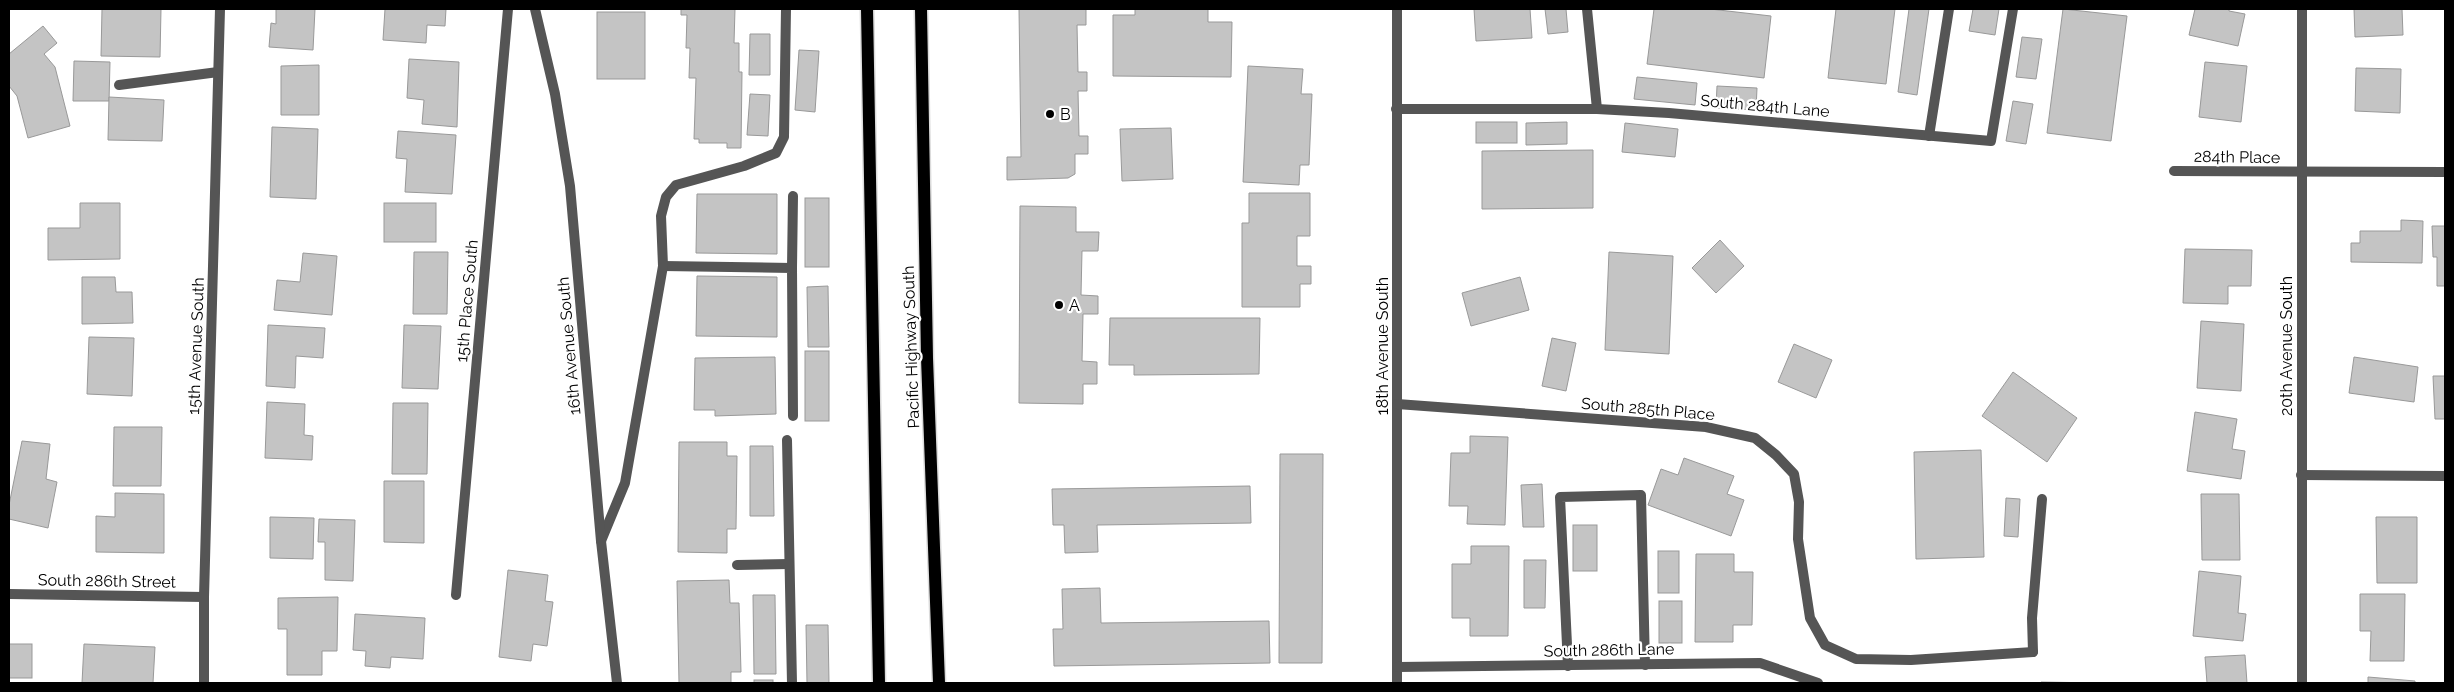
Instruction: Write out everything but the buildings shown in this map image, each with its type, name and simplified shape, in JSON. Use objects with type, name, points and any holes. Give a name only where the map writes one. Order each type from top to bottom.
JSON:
[{"type":"main road","points":[[867,9],[879,683]]},
{"type":"main road","name":"Pacific Highway South","points":[[921,9],[927,358],[939,683]]},
{"type":"street","name":"15th Avenue South","points":[[204,683],[204,597],[220,9]]},
{"type":"street","name":"15th Place South","points":[[456,595],[508,9]]},
{"type":"street","name":"16th Avenue South","points":[[536,9],[555,94],[570,186],[601,541],[617,683]]},
{"type":"street","points":[[601,541],[625,483],[662,266],[661,216],[666,197],[676,185],[744,166],[776,153],[784,137],[786,9]]},
{"type":"street","name":"18th Avenue South","points":[[1397,9],[1398,683]]},
{"type":"street","points":[[1587,9],[1597,109]]},
{"type":"street","points":[[1929,136],[1949,9]]},
{"type":"street","name":"South 284th Lane","points":[[1396,109],[1597,109],[1669,112],[1991,141],[2013,9]]},
{"type":"street","name":"20th Avenue South","points":[[2302,9],[2300,173],[2302,683]]},
{"type":"street","points":[[119,85],[218,72]]},
{"type":"street","name":"284th Place","points":[[2174,171],[2300,173],[2445,172]]},
{"type":"street","points":[[793,196],[793,416]]},
{"type":"street","points":[[662,266],[792,268]]},
{"type":"street","name":"South 285th Place","points":[[1397,404],[1706,427],[1754,438],[1776,455],[1794,474],[1799,502],[1798,539],[1810,618],[1825,645],[1856,659],[1911,660],[2033,652],[2032,618],[2042,499]]},
{"type":"street","points":[[787,440],[792,683]]},
{"type":"street","points":[[2301,475],[2445,476]]},
{"type":"street","points":[[1568,666],[1560,498],[1641,495],[1645,665]]},
{"type":"street","points":[[737,565],[789,564]]},
{"type":"street","name":"South 286th Street","points":[[9,594],[204,597]]},
{"type":"street","name":"South 286th Lane","points":[[1398,667],[1760,663],[1818,683]]},
{"type":"place","name":"B","points":[[1050,114]]},
{"type":"place","name":"A","points":[[1059,305]]}]
